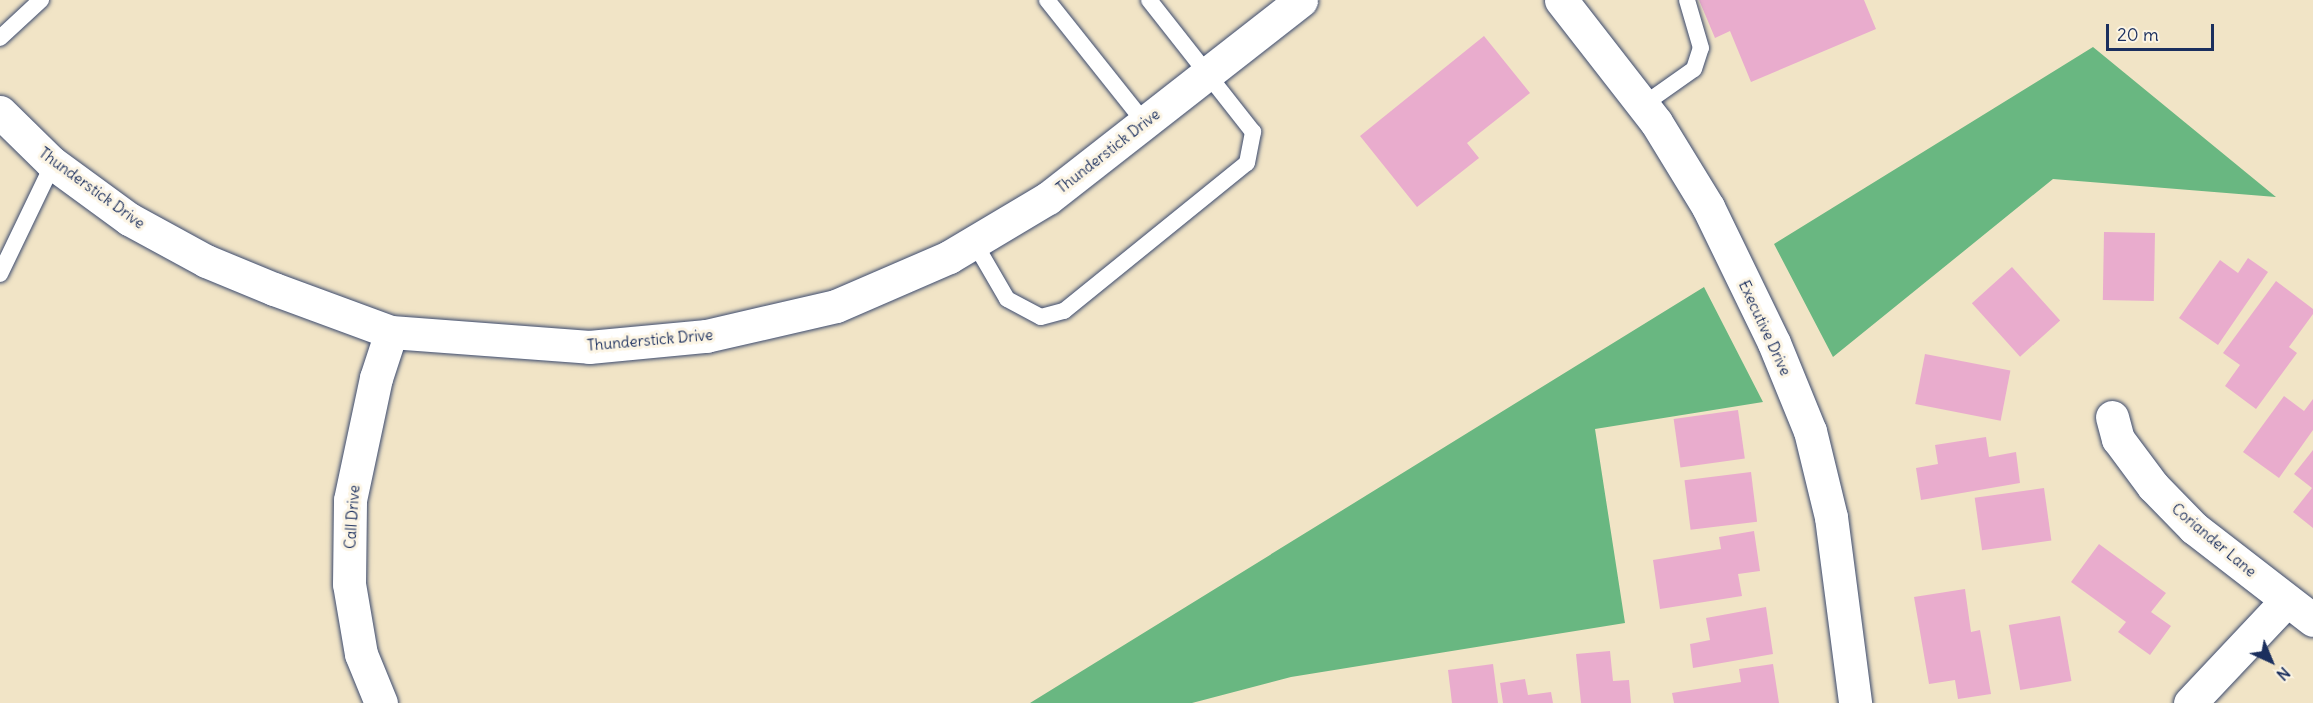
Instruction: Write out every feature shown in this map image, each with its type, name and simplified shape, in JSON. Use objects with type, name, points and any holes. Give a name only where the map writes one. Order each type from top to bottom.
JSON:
[{"type":"street","name":"Thunderstick Drive","points":[[0,112],[53,164],[129,219],[206,261],[391,332],[589,347],[706,336],[836,306],[949,257],[1048,198],[1301,0]]},
{"type":"street","name":"Executive Drive","points":[[1561,0],[1643,105],[1708,207],[1774,343],[1810,431],[1831,517],[1855,703]]},
{"type":"street","name":"Call Drive","points":[[381,703],[361,654],[349,584],[350,500],[376,378],[391,332]]},
{"type":"street","name":"Coriander Lane","points":[[2112,417],[2118,439],[2153,486],[2194,528],[2313,620]]},
{"type":"street","points":[[2190,703],[2287,600]]},
{"type":"lane","points":[[0,39],[41,0]]},
{"type":"lane","points":[[1047,0],[1144,122]]},
{"type":"lane","points":[[974,242],[1007,299],[1041,317],[1064,311],[1247,163],[1253,132],[1210,73],[1149,0]]},
{"type":"lane","points":[[1643,105],[1694,69],[1701,48],[1687,0]]},
{"type":"lane","points":[[0,274],[53,164]]},
{"type":"green space","points":[[2093,47],[2276,197],[2053,179],[1833,357],[1774,244]]},
{"type":"green space","points":[[1704,287],[1763,402],[1595,429],[1625,623],[1291,677],[1192,703],[1030,703]]},
{"type":"building","points":[[1699,0],[1864,0],[1876,29],[1751,82],[1730,31],[1715,38]]},
{"type":"building","points":[[1484,36],[1530,93],[1467,143],[1479,158],[1417,207],[1360,136]]},
{"type":"building","points":[[2104,232],[2155,233],[2154,301],[2103,300]]},
{"type":"building","points":[[2248,258],[2268,272],[2218,345],[2179,318],[2220,260],[2238,273]]},
{"type":"building","points":[[2012,267],[2060,321],[2020,357],[1972,303]]},
{"type":"building","points":[[2276,281],[2313,309],[2313,314],[2289,347],[2297,353],[2256,409],[2225,386],[2240,365],[2223,353]]},
{"type":"building","points":[[1925,354],[2010,371],[2001,421],[1915,404]]},
{"type":"building","points":[[2284,396],[2304,411],[2313,399],[2313,430],[2279,478],[2243,452]]},
{"type":"building","points":[[1738,410],[1745,459],[1680,468],[1674,419]]},
{"type":"building","points":[[1986,437],[1989,457],[2016,452],[2020,483],[1921,500],[1916,468],[1938,464],[1935,445]]},
{"type":"building","points":[[2313,450],[2313,528],[2293,512],[2312,488],[2294,474]]},
{"type":"building","points":[[1751,472],[1757,522],[1691,530],[1684,480]]},
{"type":"building","points":[[2044,488],[2051,540],[1982,550],[1975,498]]},
{"type":"building","points":[[1754,531],[1760,571],[1738,574],[1742,596],[1660,609],[1653,560],[1721,549],[1719,537]]},
{"type":"building","points":[[2099,544],[2166,593],[2151,612],[2171,626],[2150,655],[2118,632],[2126,622],[2071,582]]},
{"type":"building","points":[[1965,589],[1971,632],[1980,630],[1991,694],[1958,699],[1955,680],[1929,684],[1914,597]]},
{"type":"building","points":[[1766,607],[1773,654],[1693,668],[1690,644],[1710,640],[1706,618]]},
{"type":"building","points":[[2060,616],[2071,681],[2020,690],[2009,625]]},
{"type":"building","points":[[1610,651],[1613,681],[1629,680],[1631,703],[1581,703],[1576,654]]},
{"type":"building","points":[[1493,664],[1498,703],[1452,703],[1448,670]]},
{"type":"building","points":[[1773,664],[1779,703],[1674,703],[1672,693],[1741,682],[1739,669]]},
{"type":"building","points":[[1525,679],[1528,695],[1551,692],[1553,703],[1503,703],[1500,683]]}]
